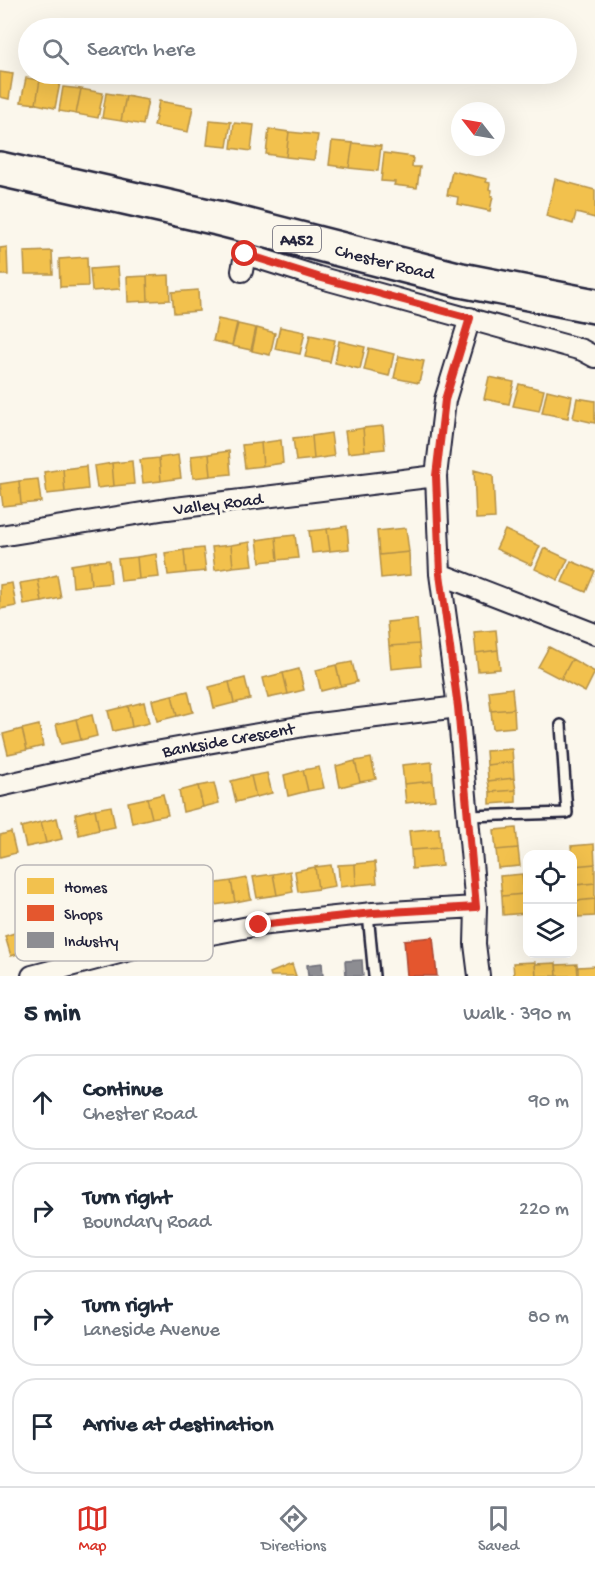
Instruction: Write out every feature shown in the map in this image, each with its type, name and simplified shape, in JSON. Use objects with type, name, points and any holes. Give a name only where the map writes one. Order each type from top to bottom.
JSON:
[{"type":"highway","name":"Chester Road","points":[[0,169],[218,218],[461,280],[595,306]]},
{"type":"street","name":"Chester Road","points":[[242,271],[245,254],[318,277],[582,350],[595,357]]},
{"type":"street","points":[[470,318],[445,400],[436,476],[440,574],[458,707],[476,907],[475,944],[479,976]]},
{"type":"street","name":"Valley Road","points":[[0,536],[167,509],[436,476]]},
{"type":"street","points":[[440,574],[595,634]]},
{"type":"street","name":"Bankside Crescent","points":[[0,786],[127,757],[299,727],[458,707]]},
{"type":"street","points":[[213,934],[259,925],[368,914],[476,907]]},
{"type":"street","points":[[32,976],[89,961]]},
{"type":"lane","points":[[467,816],[567,813],[561,725]]},
{"type":"lane","points":[[368,914],[374,976]]},
{"type":"building: Homes","points":[[0,72],[13,74],[9,99],[0,97]]},
{"type":"building: Homes","points":[[25,84],[39,84],[36,104],[21,102]]},
{"type":"building: Homes","points":[[39,84],[60,84],[55,108],[36,104]]},
{"type":"building: Homes","points":[[63,87],[81,89],[76,114],[59,111]]},
{"type":"building: Homes","points":[[81,89],[103,93],[98,118],[76,114]]},
{"type":"building: Homes","points":[[106,93],[126,96],[121,121],[102,118]]},
{"type":"building: Homes","points":[[126,96],[148,100],[143,125],[121,121]]},
{"type":"building: Homes","points":[[159,101],[193,107],[188,132],[154,126]]},
{"type":"building: Homes","points":[[210,120],[231,122],[227,147],[207,145]]},
{"type":"building: Homes","points":[[234,123],[254,125],[251,151],[231,148]]},
{"type":"building: Homes","points":[[269,129],[289,132],[286,157],[266,154]]},
{"type":"building: Homes","points":[[289,132],[318,135],[314,160],[286,157]]},
{"type":"building: Homes","points":[[332,141],[353,143],[349,168],[329,165]]},
{"type":"building: Homes","points":[[353,143],[381,146],[378,171],[349,168]]},
{"type":"building: Homes","points":[[384,153],[413,157],[412,167],[420,167],[417,188],[381,181]]},
{"type":"building: Homes","points":[[452,171],[487,179],[486,182],[490,183],[489,189],[492,190],[491,196],[493,196],[490,211],[457,204],[458,197],[447,195]]},
{"type":"building: Homes","points":[[555,179],[595,190],[595,218],[576,213],[573,224],[546,216]]},
{"type":"building: Homes","points":[[7,247],[8,275],[0,275],[0,248]]},
{"type":"building: Homes","points":[[52,251],[53,274],[25,274],[24,252]]},
{"type":"building: Homes","points":[[87,257],[88,286],[60,287],[59,259]]},
{"type":"building: Homes","points":[[118,267],[120,289],[92,291],[90,269]]},
{"type":"building: Homes","points":[[169,275],[170,300],[148,301],[147,276]]},
{"type":"building: Homes","points":[[147,276],[148,301],[128,302],[127,277]]},
{"type":"building: Homes","points":[[198,290],[199,311],[174,313],[172,292]]},
{"type":"building: Homes","points":[[218,319],[237,323],[232,345],[213,341]]},
{"type":"building: Homes","points":[[238,324],[256,328],[251,350],[232,346]]},
{"type":"building: Homes","points":[[280,327],[305,332],[300,354],[275,349]]},
{"type":"building: Homes","points":[[257,328],[275,333],[270,355],[252,351]]},
{"type":"building: Homes","points":[[310,335],[335,340],[330,362],[305,357]]},
{"type":"building: Homes","points":[[339,341],[365,347],[360,369],[335,363]]},
{"type":"building: Homes","points":[[369,348],[394,354],[389,376],[364,370]]},
{"type":"building: Homes","points":[[399,356],[424,361],[419,383],[394,378]]},
{"type":"building: Homes","points":[[489,377],[514,382],[509,404],[484,399]]},
{"type":"building: Homes","points":[[519,384],[544,390],[539,411],[513,406]]},
{"type":"building: Homes","points":[[547,390],[572,396],[568,418],[542,413]]},
{"type":"building: Homes","points":[[577,398],[595,401],[595,423],[573,418]]},
{"type":"building: Homes","points":[[383,426],[385,449],[365,451],[363,428]]},
{"type":"building: Homes","points":[[363,428],[365,451],[348,453],[345,431]]},
{"type":"building: Homes","points":[[331,433],[334,456],[314,459],[312,436]]},
{"type":"building: Homes","points":[[312,436],[314,459],[296,461],[293,438]]},
{"type":"building: Homes","points":[[281,440],[283,463],[263,466],[261,443]]},
{"type":"building: Homes","points":[[261,443],[263,466],[245,468],[242,445]]},
{"type":"building: Homes","points":[[229,451],[231,474],[211,476],[209,454]]},
{"type":"building: Homes","points":[[209,454],[211,476],[193,478],[191,456]]},
{"type":"building: Homes","points":[[178,455],[181,478],[161,481],[159,458]]},
{"type":"building: Homes","points":[[159,458],[161,481],[143,483],[140,460]]},
{"type":"building: Homes","points":[[132,461],[134,484],[114,486],[112,463]]},
{"type":"building: Homes","points":[[112,463],[114,486],[97,488],[94,466]]},
{"type":"building: Homes","points":[[86,466],[88,489],[65,492],[63,469]]},
{"type":"building: Homes","points":[[63,469],[65,492],[47,494],[44,472]]},
{"type":"building: Homes","points":[[474,470],[493,475],[495,518],[476,519]]},
{"type":"building: Homes","points":[[38,479],[41,502],[21,504],[19,481]]},
{"type":"building: Homes","points":[[19,481],[21,504],[3,506],[0,484]]},
{"type":"building: Homes","points":[[347,526],[349,549],[330,551],[327,529]]},
{"type":"building: Homes","points":[[406,528],[409,552],[379,555],[377,531]]},
{"type":"building: Homes","points":[[327,529],[330,551],[312,553],[309,531]]},
{"type":"building: Homes","points":[[505,530],[540,546],[531,565],[496,549]]},
{"type":"building: Homes","points":[[295,535],[298,558],[278,560],[276,537]]},
{"type":"building: Homes","points":[[276,537],[278,560],[260,562],[257,540]]},
{"type":"building: Homes","points":[[250,542],[253,565],[233,567],[231,545]]},
{"type":"building: Homes","points":[[231,545],[233,567],[215,570],[212,547]]},
{"type":"building: Homes","points":[[203,548],[206,571],[186,573],[184,550]]},
{"type":"building: Homes","points":[[544,548],[568,559],[558,580],[535,569]]},
{"type":"building: Homes","points":[[184,550],[186,573],[168,575],[165,553]]},
{"type":"building: Homes","points":[[409,552],[410,575],[381,578],[379,555]]},
{"type":"building: Homes","points":[[156,554],[159,577],[139,579],[137,557]]},
{"type":"building: Homes","points":[[137,557],[139,579],[121,581],[118,559]]},
{"type":"building: Homes","points":[[109,560],[111,583],[91,585],[89,562]]},
{"type":"building: Homes","points":[[571,561],[595,571],[586,592],[562,582]]},
{"type":"building: Homes","points":[[89,562],[91,585],[73,587],[71,565]]},
{"type":"building: Homes","points":[[57,575],[61,598],[42,602],[38,580]]},
{"type":"building: Homes","points":[[38,580],[42,602],[24,605],[20,583]]},
{"type":"building: Homes","points":[[12,583],[16,606],[0,609],[0,585]]},
{"type":"building: Homes","points":[[417,619],[419,644],[389,646],[387,622]]},
{"type":"building: Homes","points":[[496,630],[498,650],[476,653],[474,632]]},
{"type":"building: Homes","points":[[419,644],[421,666],[391,669],[389,646]]},
{"type":"building: Homes","points":[[549,647],[572,659],[561,679],[538,667]]},
{"type":"building: Homes","points":[[498,650],[500,669],[478,671],[476,653]]},
{"type":"building: Homes","points":[[572,659],[595,672],[585,692],[561,679]]},
{"type":"building: Homes","points":[[352,662],[357,682],[341,686],[336,665]]},
{"type":"building: Homes","points":[[336,665],[341,686],[321,691],[316,670]]},
{"type":"building: Homes","points":[[299,669],[304,690],[288,694],[283,673]]},
{"type":"building: Homes","points":[[283,673],[288,694],[268,698],[263,678]]},
{"type":"building: Homes","points":[[245,678],[250,699],[234,703],[229,682]]},
{"type":"building: Homes","points":[[229,682],[234,703],[214,708],[209,687]]},
{"type":"building: Homes","points":[[512,688],[514,709],[491,711],[489,691]]},
{"type":"building: Homes","points":[[188,691],[193,712],[177,716],[172,695]]},
{"type":"building: Homes","points":[[172,695],[177,716],[157,721],[152,700]]},
{"type":"building: Homes","points":[[144,702],[149,723],[132,727],[128,706]]},
{"type":"building: Homes","points":[[128,706],[132,727],[113,731],[108,711]]},
{"type":"building: Homes","points":[[514,709],[515,727],[493,729],[491,711]]},
{"type":"building: Homes","points":[[92,715],[97,736],[81,740],[76,719]]},
{"type":"building: Homes","points":[[76,719],[81,740],[61,744],[56,724]]},
{"type":"building: Homes","points":[[39,725],[43,746],[27,750],[22,729]]},
{"type":"building: Homes","points":[[22,729],[27,750],[8,754],[3,734]]},
{"type":"building: Homes","points":[[512,749],[513,762],[487,765],[486,751]]},
{"type":"building: Homes","points":[[371,758],[376,779],[360,782],[355,761]]},
{"type":"building: Homes","points":[[355,761],[360,782],[340,787],[336,766]]},
{"type":"building: Homes","points":[[432,762],[433,781],[404,784],[402,765]]},
{"type":"building: Homes","points":[[513,762],[514,778],[488,781],[487,765]]},
{"type":"building: Homes","points":[[319,767],[324,788],[308,791],[303,770]]},
{"type":"building: Homes","points":[[303,770],[308,791],[288,796],[284,775]]},
{"type":"building: Homes","points":[[267,773],[272,793],[256,797],[251,776]]},
{"type":"building: Homes","points":[[251,776],[256,797],[236,802],[231,781]]},
{"type":"building: Homes","points":[[514,778],[516,790],[490,792],[488,781]]},
{"type":"building: Homes","points":[[433,781],[435,800],[406,803],[404,784]]},
{"type":"building: Homes","points":[[214,783],[219,803],[203,807],[198,786]]},
{"type":"building: Homes","points":[[198,786],[203,807],[183,812],[179,791]]},
{"type":"building: Homes","points":[[516,790],[516,802],[490,804],[490,792]]},
{"type":"building: Homes","points":[[163,794],[168,815],[152,818],[147,798]]},
{"type":"building: Homes","points":[[147,798],[152,818],[132,823],[128,802]]},
{"type":"building: Homes","points":[[111,806],[115,827],[99,830],[95,809]]},
{"type":"building: Homes","points":[[95,809],[99,830],[79,835],[75,814]]},
{"type":"building: Homes","points":[[57,818],[62,839],[46,843],[41,822]]},
{"type":"building: Homes","points":[[41,822],[46,843],[26,847],[21,827]]},
{"type":"building: Homes","points":[[439,828],[440,848],[411,850],[409,831]]},
{"type":"building: Homes","points":[[516,828],[518,848],[496,850],[494,830]]},
{"type":"building: Homes","points":[[11,832],[16,853],[0,857],[0,835]]},
{"type":"building: Homes","points":[[594,844],[595,864],[577,866],[577,850],[571,850],[571,846]]},
{"type":"building: Homes","points":[[440,848],[442,866],[412,869],[411,850]]},
{"type":"building: Homes","points":[[518,848],[520,866],[498,868],[496,850]]},
{"type":"building: Homes","points":[[375,862],[377,883],[356,885],[355,864]]},
{"type":"building: Homes","points":[[355,864],[356,885],[340,887],[338,865]]},
{"type":"building: Homes","points":[[595,864],[595,883],[577,885],[577,866]]},
{"type":"building: Homes","points":[[331,865],[335,886],[318,889],[315,867]]},
{"type":"building: Homes","points":[[315,867],[318,889],[298,892],[295,871]]},
{"type":"building: Homes","points":[[290,871],[293,892],[277,895],[273,874]]},
{"type":"building: Homes","points":[[273,874],[277,895],[257,898],[253,877]]},
{"type":"building: Homes","points":[[522,874],[523,894],[502,896],[500,876]]},
{"type":"building: Homes","points":[[247,878],[251,899],[235,902],[231,881]]},
{"type":"building: Homes","points":[[231,881],[235,902],[215,905],[213,884]]},
{"type":"building: Homes","points":[[595,883],[595,899],[577,901],[577,885]]},
{"type":"building: Homes","points":[[523,894],[523,913],[503,915],[502,896]]},
{"type":"building: Homes","points":[[595,899],[595,916],[578,917],[577,901]]},
{"type":"building: Homes","points":[[15,933],[15,955],[11,956],[5,936]]},
{"type":"building: Homes","points":[[535,962],[536,976],[514,976],[513,963]]},
{"type":"building: Homes","points":[[556,963],[557,976],[536,976],[535,964]]},
{"type":"building: Homes","points":[[292,964],[296,976],[271,976],[270,973]]},
{"type":"building: Homes","points":[[577,964],[578,976],[557,976],[556,965]]},
{"type":"building: Homes","points":[[595,966],[595,976],[578,976],[578,967]]},
{"type":"building: Shops","points":[[433,937],[437,976],[407,976],[404,940]]},
{"type":"building: Industry","points":[[362,960],[363,976],[346,976],[345,961]]},
{"type":"building: Industry","points":[[322,963],[323,976],[308,976],[307,965]]},
{"type":"route","points":[[245,254],[318,277],[470,318],[445,400],[436,476],[440,574],[458,707],[476,907],[373,913],[259,925]]}]
